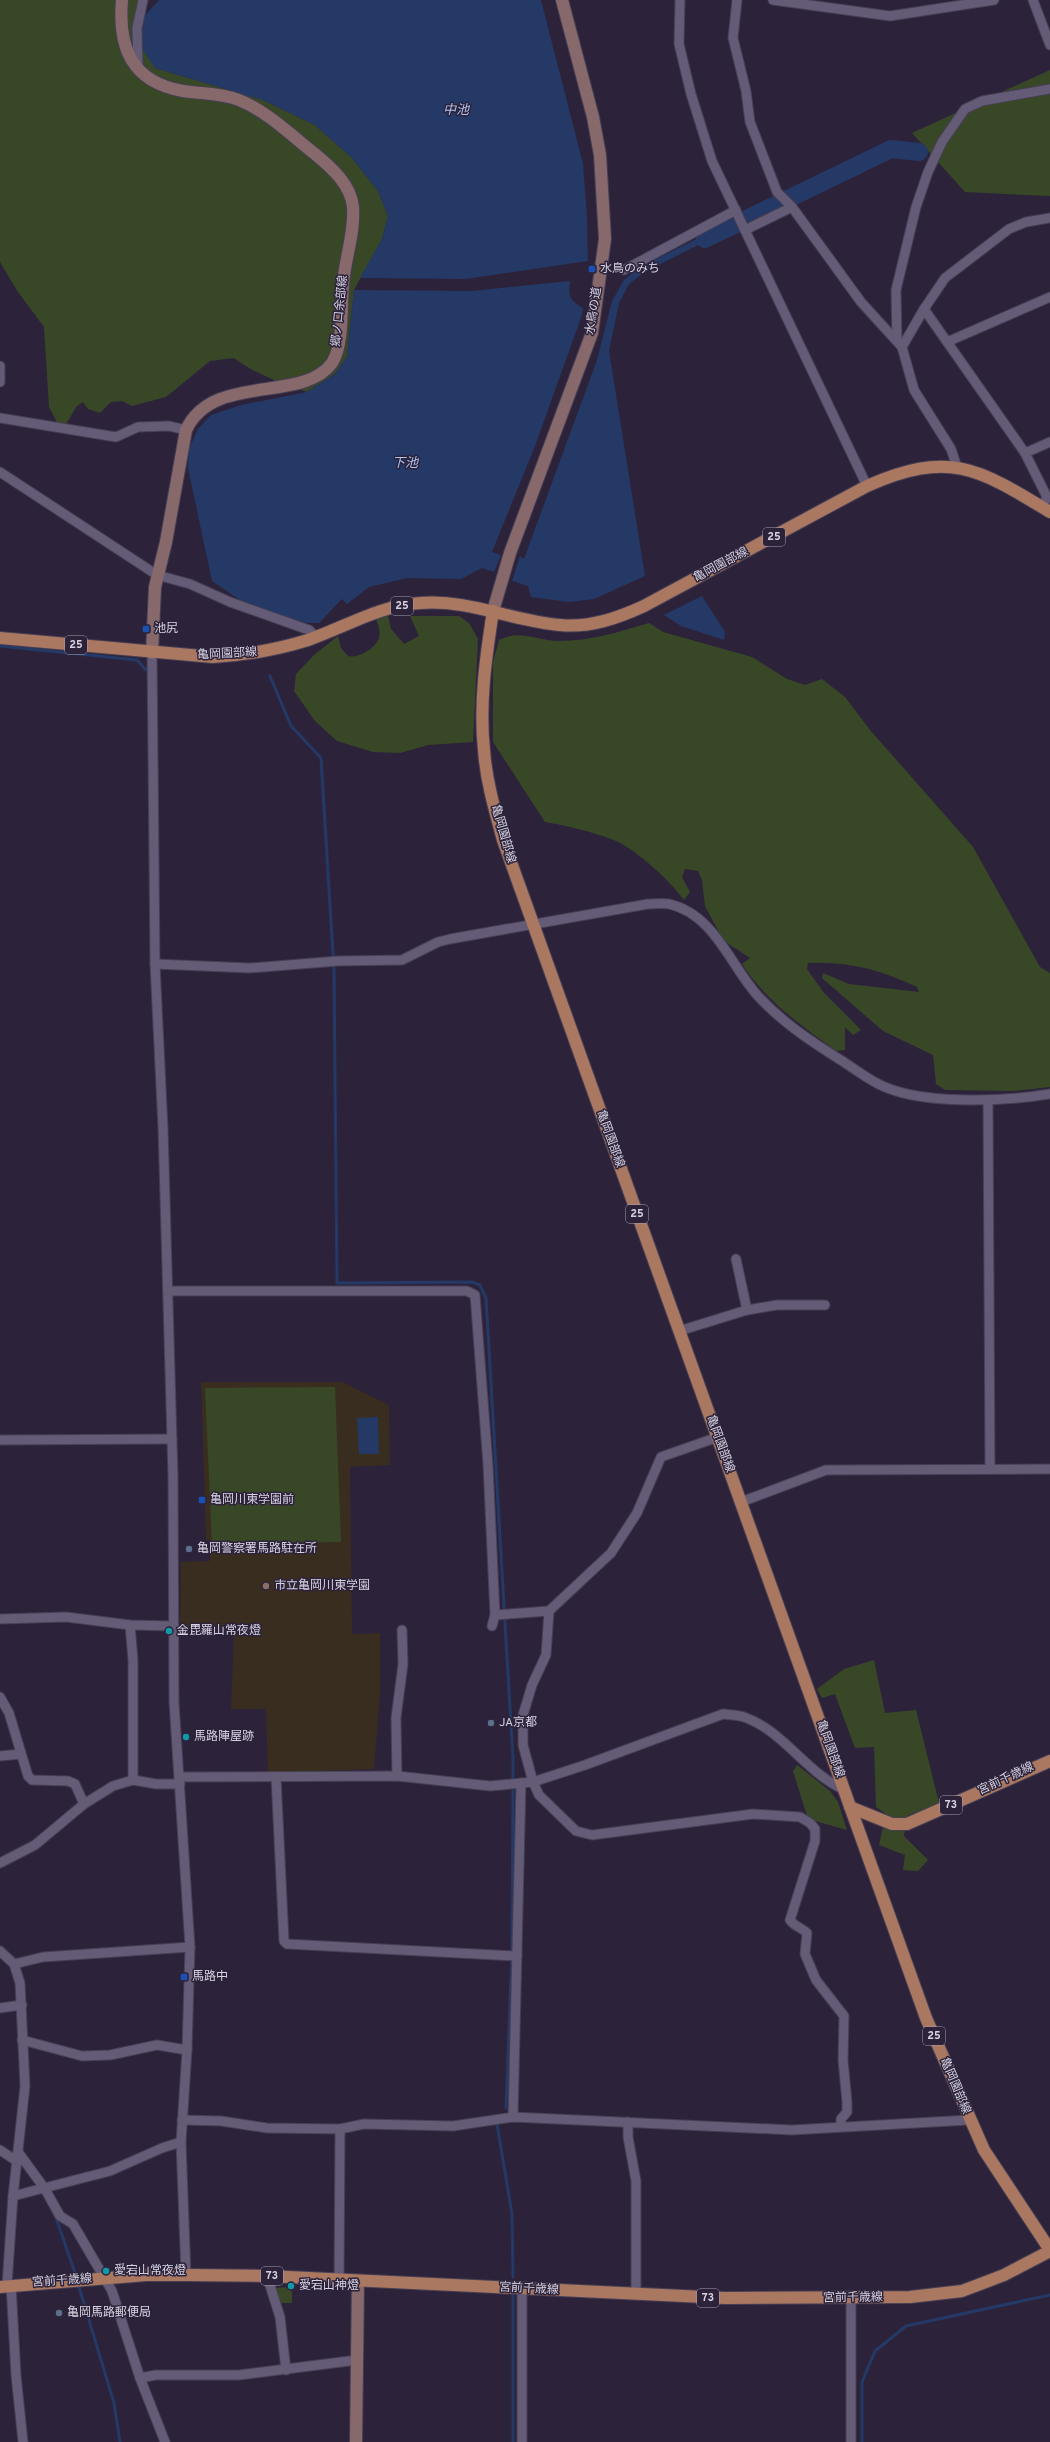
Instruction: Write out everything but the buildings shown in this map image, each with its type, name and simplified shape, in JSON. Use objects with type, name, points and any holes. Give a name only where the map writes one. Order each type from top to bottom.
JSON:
[{"type":"main road","name":"郷ノ口余部線","points":[[122,0],[122,38],[128,55],[138,69],[154,82],[182,91],[217,94],[252,106],[279,125],[327,164],[347,186],[353,206],[353,227],[343,282],[339,343],[332,362],[318,376],[306,381],[232,395],[209,404],[192,418],[186,430],[166,542],[157,575],[152,653]]},
{"type":"main road","name":"水鳥の道","points":[[493,611],[500,582],[510,553],[592,332],[605,239],[600,155],[593,117],[562,0]]},
{"type":"main road","name":"亀岡園部線","points":[[0,638],[152,653],[213,657],[242,655],[272,650],[393,608],[418,603],[448,602],[561,626],[613,620],[668,593],[867,486],[893,475],[920,467],[956,467],[998,480],[1046,509]]},
{"type":"main road","name":"亀岡園部線","points":[[493,611],[483,688],[484,751],[501,833],[926,2018],[969,2120],[984,2150],[1050,2250]]},
{"type":"main road","name":"宮前千歳線","points":[[850,1807],[892,1824],[907,1824],[1050,1761]]},
{"type":"main road","name":"宮前千歳線","points":[[6,2286],[104,2278],[186,2275],[267,2276],[726,2298],[851,2299],[910,2297],[962,2291],[1004,2275],[1050,2250]]},
{"type":"main road","points":[[356,2442],[358,2280]]},
{"type":"street","points":[[138,69],[137,28],[143,0]]},
{"type":"street","points":[[680,0],[679,44],[691,94],[712,161],[867,486]]},
{"type":"street","points":[[737,0],[733,38],[746,91],[750,122],[777,192],[792,207],[861,302],[900,344]]},
{"type":"street","points":[[773,0],[890,16],[994,0]]},
{"type":"street","points":[[1033,0],[1050,45]]},
{"type":"street","points":[[956,467],[951,449],[914,390],[900,344],[896,290],[916,207],[928,172],[942,142],[958,118],[971,106],[982,101],[1050,89]]},
{"type":"street","points":[[745,230],[792,207]]},
{"type":"street","points":[[624,270],[736,210]]},
{"type":"street","points":[[900,344],[945,278],[1009,229],[1026,222],[1050,218]]},
{"type":"street","points":[[947,342],[1050,297]]},
{"type":"street","points":[[924,309],[1025,453],[1047,497],[1046,509]]},
{"type":"street","points":[[0,366],[0,382]]},
{"type":"street","points":[[0,418],[116,437],[138,427],[168,426],[186,430]]},
{"type":"street","points":[[1025,453],[1050,442]]},
{"type":"street","points":[[0,472],[157,575],[190,584],[230,602],[309,630],[315,636]]},
{"type":"street","points":[[152,653],[155,964],[163,1128],[172,1439],[174,1702],[190,1947],[187,2050],[181,2142],[186,2275]]},
{"type":"street","points":[[155,964],[250,968],[338,961],[402,960],[438,942],[648,904],[669,904],[691,913],[709,928],[756,994],[788,1026],[877,1084],[895,1091],[935,1097],[988,1100],[1050,1094]]},
{"type":"street","points":[[988,1100],[990,1469]]},
{"type":"street","points":[[736,1259],[747,1310]]},
{"type":"street","points":[[168,1291],[467,1291],[475,1295],[488,1465],[495,1615],[492,1626]]},
{"type":"street","points":[[679,1331],[747,1310],[777,1305],[825,1305]]},
{"type":"street","points":[[495,1615],[549,1611],[611,1553],[637,1514],[661,1457],[718,1437]]},
{"type":"street","points":[[0,1440],[172,1439]]},
{"type":"street","points":[[741,1502],[826,1470],[1050,1469]]},
{"type":"street","points":[[549,1611],[546,1655],[532,1685],[522,1730],[523,1745],[533,1782],[540,1794],[576,1831],[582,1834],[659,1827],[753,1814],[800,1817],[810,1823],[815,1829],[815,1841],[790,1920],[794,1925],[802,1928],[807,1933],[805,1954],[816,1980],[844,2016],[843,2060],[847,2112],[841,2119],[841,2126]]},
{"type":"street","points":[[0,1618],[66,1617],[130,1625],[174,1626]]},
{"type":"street","points":[[130,1625],[133,1660],[133,1780]]},
{"type":"street","points":[[397,1776],[396,1718],[403,1664],[402,1630]]},
{"type":"street","points":[[0,1697],[9,1713],[21,1754],[32,1780],[68,1781],[75,1784],[84,1804]]},
{"type":"street","points":[[0,1863],[35,1845],[84,1804],[113,1786],[133,1780],[156,1784],[180,1781],[276,1777],[397,1776],[490,1786],[533,1782],[585,1765],[723,1714],[744,1717],[766,1728],[831,1784],[845,1790]]},
{"type":"street","points":[[0,1756],[21,1754]]},
{"type":"street","points":[[276,1777],[284,1941],[288,1944],[513,1955]]},
{"type":"street","points":[[513,2117],[513,1955],[521,1783]]},
{"type":"street","points":[[14,1964],[43,1957],[190,1947]]},
{"type":"street","points":[[0,1951],[14,1964],[20,1983],[22,2005],[22,2040],[25,2086],[18,2162],[13,2196],[6,2286],[23,2442]]},
{"type":"street","points":[[0,2008],[22,2005]]},
{"type":"street","points":[[22,2040],[82,2056],[110,2055],[157,2045],[187,2050]]},
{"type":"street","points":[[182,2120],[221,2121],[267,2128],[340,2129],[364,2124],[453,2126],[513,2117],[792,2130],[841,2126],[969,2120]]},
{"type":"street","points":[[628,2122],[628,2137],[636,2181],[636,2294]]},
{"type":"street","points":[[339,2280],[340,2129]]},
{"type":"street","points":[[13,2196],[45,2189],[110,2171],[162,2148],[181,2142]]},
{"type":"street","points":[[0,2150],[18,2162]]},
{"type":"street","points":[[18,2152],[45,2189],[60,2216],[72,2224],[112,2292],[140,2378],[165,2442]]},
{"type":"street","points":[[267,2276],[283,2331],[286,2370]]},
{"type":"street","points":[[522,2288],[522,2442]]},
{"type":"street","points":[[851,2299],[851,2442]]},
{"type":"street","points":[[140,2378],[156,2375],[239,2375],[357,2360]]},
{"type":"shaded area","name":"市立亀岡川東学園","points":[[201,1382],[342,1382],[389,1405],[390,1465],[350,1467],[352,1634],[380,1633],[380,1695],[374,1769],[268,1773],[266,1709],[231,1709],[234,1631],[180,1629],[181,1562],[210,1561],[210,1540],[206,1540]]},
{"type":"green space","points":[[0,0],[141,0],[138,23],[155,68],[263,100],[315,125],[352,158],[378,191],[388,216],[382,239],[354,290],[347,357],[335,374],[307,392],[260,374],[234,358],[210,361],[166,397],[132,406],[122,401],[111,402],[100,413],[88,409],[83,402],[77,406],[66,424],[57,422],[49,407],[44,327],[18,292],[0,262]]},
{"type":"green space","points":[[1050,70],[1050,196],[965,192],[912,133]]},
{"type":"green space","points":[[388,615],[391,629],[404,644],[419,636],[410,616],[459,616],[469,623],[478,639],[473,742],[428,745],[400,753],[373,752],[337,741],[315,721],[294,691],[296,674],[314,655],[338,636],[341,648],[348,656],[357,656],[371,649],[377,642],[380,635],[376,619]]},
{"type":"green space","points":[[649,623],[663,632],[752,657],[787,679],[805,685],[822,679],[845,697],[870,730],[973,847],[1040,967],[1050,973],[1050,1087],[1013,1091],[945,1090],[936,1084],[933,1055],[883,1031],[822,978],[823,973],[849,984],[919,992],[917,987],[877,971],[851,965],[808,963],[807,969],[824,993],[861,1030],[853,1035],[845,1027],[845,1050],[836,1051],[810,1032],[773,1001],[762,990],[742,964],[750,958],[724,941],[705,906],[702,880],[698,871],[685,869],[682,877],[690,892],[684,900],[656,869],[639,855],[622,844],[596,834],[545,822],[493,742],[493,662],[499,640],[507,637],[522,635],[551,641],[571,641],[616,633]]},
{"type":"green space","points":[[335,1387],[341,1542],[212,1544],[205,1388]]},
{"type":"green space","points":[[874,1660],[885,1713],[916,1710],[939,1803],[907,1816],[904,1836],[928,1860],[918,1871],[903,1870],[905,1855],[879,1845],[886,1814],[876,1807],[874,1747],[855,1748],[835,1694],[822,1698],[817,1689],[844,1669]]},
{"type":"green space","points":[[797,1765],[830,1791],[838,1802],[847,1830],[808,1819],[793,1771]]},
{"type":"green space","points":[[292,2287],[292,2303],[279,2303],[275,2288]]},
{"type":"water","name":"中池","points":[[159,0],[541,0],[583,164],[587,218],[588,261],[465,279],[360,278],[382,239],[388,216],[378,191],[352,158],[315,125],[263,100],[155,68],[141,47],[138,23]]},
{"type":"water","points":[[703,236],[706,241],[643,273],[629,284],[619,303],[609,351],[645,576],[594,599],[569,602],[531,597],[528,586],[512,581],[520,556],[524,559],[597,360],[612,301],[624,280],[640,267]]},
{"type":"water","name":"下池","points":[[570,281],[569,290],[571,297],[575,303],[583,308],[582,315],[535,446],[492,552],[501,555],[494,572],[482,568],[461,579],[407,578],[369,587],[347,604],[342,599],[319,623],[307,623],[246,604],[212,581],[188,468],[189,449],[198,429],[211,415],[241,405],[307,392],[335,374],[347,357],[354,290],[472,291]]},
{"type":"water","points":[[702,596],[725,632],[724,640],[681,626],[664,615]]},
{"type":"water","points":[[378,1417],[379,1454],[359,1454],[357,1418]]},
{"type":"waterway","points":[[705,239],[891,149],[919,152]]},
{"type":"waterway","points":[[0,646],[137,660],[146,670]]},
{"type":"waterway","points":[[270,676],[291,726],[321,758],[334,971],[337,1283],[472,1282],[480,1285],[486,1298],[513,1779]]},
{"type":"waterway","points":[[506,2108],[512,1949],[513,1789]]},
{"type":"waterway","points":[[497,2124],[512,2214],[513,2277]]},
{"type":"waterway","points":[[54,2212],[75,2273]]},
{"type":"waterway","points":[[79,2287],[114,2403],[120,2442]]},
{"type":"waterway","points":[[513,2294],[513,2442]]},
{"type":"waterway","points":[[862,2442],[862,2382],[875,2351],[906,2326],[1050,2295]]},
{"type":"place","name":"水鳥のみち","points":[[592,269]]},
{"type":"place","name":"池尻","points":[[146,629]]},
{"type":"place","name":"亀岡川東学園前","points":[[202,1500]]},
{"type":"place","name":"亀岡警察署馬路駐在所","points":[[189,1549]]},
{"type":"place","name":"市立亀岡川東学園","points":[[266,1586]]},
{"type":"place","name":"金毘羅山常夜燈","points":[[169,1631]]},
{"type":"place","name":"JA京都","points":[[491,1723]]},
{"type":"place","name":"馬路陣屋跡","points":[[186,1737]]},
{"type":"place","name":"馬路中","points":[[184,1977]]},
{"type":"place","name":"愛宕山常夜燈","points":[[106,2271]]},
{"type":"place","name":"愛宕山神燈","points":[[291,2286]]},
{"type":"place","name":"亀岡馬路郵便局","points":[[59,2313]]}]
